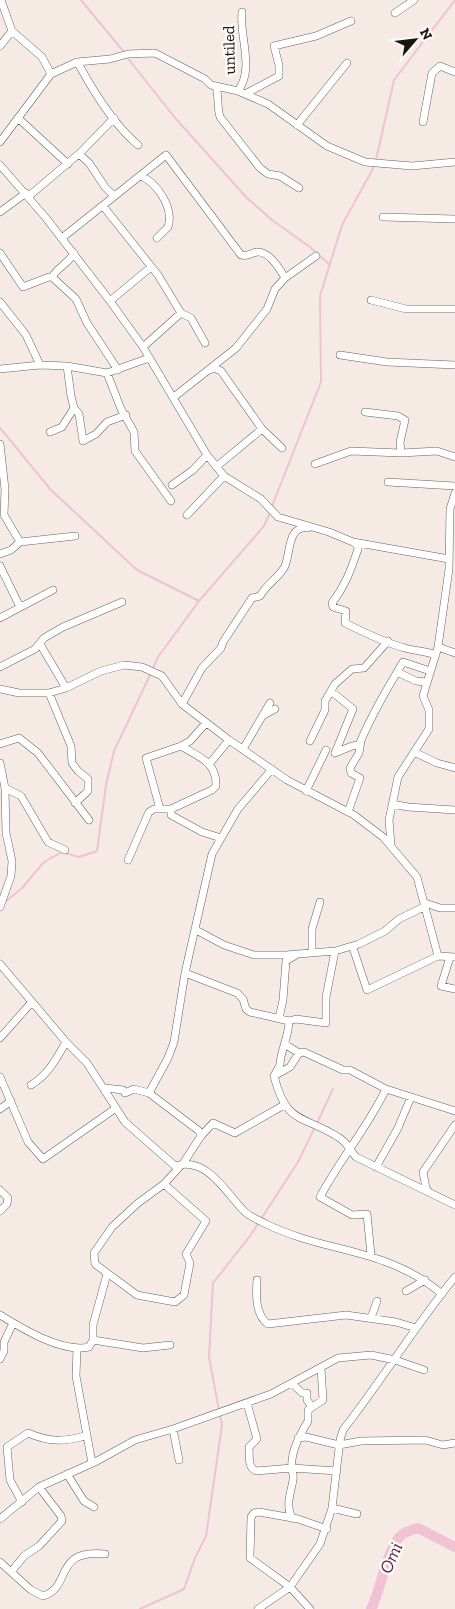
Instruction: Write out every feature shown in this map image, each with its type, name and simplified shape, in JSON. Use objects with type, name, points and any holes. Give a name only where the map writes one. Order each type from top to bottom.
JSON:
[{"type":"street","points":[[1,0],[12,31],[42,57],[54,73]]},
{"type":"street","points":[[395,14],[414,0]]},
{"type":"street","name":"untiled","points":[[240,89],[246,65],[243,36],[240,27],[242,12]]},
{"type":"street","points":[[247,93],[279,76],[279,65],[274,46],[316,36],[351,21]]},
{"type":"street","points":[[0,46],[12,31]]},
{"type":"street","points":[[0,142],[54,73],[78,63],[110,60],[128,54],[155,53],[216,86],[240,89],[268,104],[327,146],[365,162],[412,166],[455,162]]},
{"type":"street","points":[[78,63],[93,90],[126,133],[138,144]]},
{"type":"street","points":[[297,125],[346,64]]},
{"type":"street","points":[[423,122],[432,73],[440,66],[455,72]]},
{"type":"street","points":[[216,86],[220,100],[218,110],[220,117],[260,168],[268,174],[280,176],[299,188]]},
{"type":"street","points":[[18,118],[68,164]]},
{"type":"street","points":[[0,212],[27,195],[68,164],[114,118]]},
{"type":"street","points":[[79,154],[89,163],[105,187],[114,196]]},
{"type":"street","points":[[62,238],[166,155],[241,255],[257,252],[266,255],[285,278]]},
{"type":"street","points":[[0,165],[74,253],[143,346],[207,455],[216,467],[224,476],[261,499],[278,517],[313,529]]},
{"type":"street","points":[[141,176],[157,188],[166,203],[169,213],[168,227],[157,238]]},
{"type":"street","points":[[103,206],[174,298],[181,313],[191,318],[205,343]]},
{"type":"street","points":[[383,216],[455,219]]},
{"type":"street","points":[[0,253],[23,287],[52,277],[58,268],[72,258],[74,253]]},
{"type":"street","points":[[174,397],[243,342],[267,309],[275,288],[285,278],[316,256]]},
{"type":"street","points":[[110,301],[151,267]]},
{"type":"street","points":[[52,277],[76,299],[84,318],[118,370]]},
{"type":"street","points":[[371,300],[406,309],[455,309]]},
{"type":"street","points":[[0,302],[26,335],[40,365]]},
{"type":"street","points":[[143,346],[181,313]]},
{"type":"street","points":[[340,355],[387,362],[455,365]]},
{"type":"street","points":[[0,369],[40,365],[67,366],[108,373],[149,358]]},
{"type":"street","points":[[67,366],[74,408],[79,414],[83,441],[96,434],[107,422],[126,415]]},
{"type":"street","points":[[207,371],[214,368],[221,371],[228,378],[262,429],[282,448]]},
{"type":"street","points":[[108,373],[134,432],[135,451],[171,501]]},
{"type":"street","points":[[50,432],[62,427],[74,408]]},
{"type":"street","points":[[366,412],[398,416],[405,420],[400,442],[401,452]]},
{"type":"street","points":[[216,467],[262,429]]},
{"type":"street","points":[[0,444],[5,489],[4,514],[20,542]]},
{"type":"street","points":[[314,464],[351,451],[437,451],[455,457]]},
{"type":"street","points":[[172,485],[194,470],[207,455]]},
{"type":"street","points":[[188,515],[224,476]]},
{"type":"street","points":[[388,482],[455,486]]},
{"type":"street","points":[[438,956],[417,877],[403,859],[393,851],[389,820],[398,777],[429,729],[430,710],[423,696],[438,647],[452,570],[449,560],[455,492]]},
{"type":"street","points":[[182,704],[202,668],[221,648],[222,642],[252,598],[260,596],[264,588],[277,578],[286,566],[291,540],[296,531],[303,527],[329,532],[354,542],[449,560]]},
{"type":"street","points":[[0,554],[11,550],[20,542],[75,536]]},
{"type":"street","points":[[354,542],[358,549],[352,572],[332,605],[346,611],[345,623],[362,632],[388,640],[404,648],[419,649],[436,655]]},
{"type":"street","points":[[0,566],[20,607]]},
{"type":"street","points":[[0,618],[53,590]]},
{"type":"street","points":[[0,667],[35,649],[44,638],[122,602]]},
{"type":"street","points":[[310,741],[331,691],[348,672],[364,668],[388,640]]},
{"type":"street","points":[[40,644],[66,688]]},
{"type":"street","points":[[438,647],[455,652]]},
{"type":"street","points":[[348,812],[360,778],[351,773],[350,768],[359,752],[370,716],[381,702],[397,672],[405,662],[430,671]]},
{"type":"street","points":[[0,690],[18,693],[49,693],[66,688],[101,671],[133,665],[162,676],[182,704],[229,740],[306,791],[348,812],[391,845]]},
{"type":"street","points":[[397,672],[416,681],[426,682]]},
{"type":"street","points":[[331,691],[353,709],[335,753],[359,745],[362,739]]},
{"type":"street","points":[[49,693],[71,746],[72,762],[78,771],[88,779],[88,791],[75,802]]},
{"type":"street","points":[[243,749],[252,730],[273,706]]},
{"type":"street","points":[[160,809],[146,758],[190,741],[206,723]]},
{"type":"street","points":[[0,744],[20,738],[33,748],[89,820]]},
{"type":"street","points":[[210,763],[229,740]]},
{"type":"street","points":[[128,860],[149,812],[154,809],[171,809],[212,790],[216,786],[210,763],[181,746]]},
{"type":"street","points":[[306,791],[326,750]]},
{"type":"street","points":[[414,752],[436,763],[455,768]]},
{"type":"street","points":[[0,768],[5,788],[6,833],[12,861],[11,876],[0,907]]},
{"type":"street","points":[[149,1093],[168,1058],[174,1042],[185,973],[212,854],[238,809],[272,769]]},
{"type":"street","points":[[5,788],[21,796],[48,842],[65,850]]},
{"type":"street","points":[[392,804],[455,810]]},
{"type":"street","points":[[171,809],[169,812],[171,815],[179,820],[220,838]]},
{"type":"street","points":[[312,951],[312,929],[320,902]]},
{"type":"street","points":[[196,930],[215,941],[254,955],[335,951],[359,944],[385,931],[398,919],[425,905],[455,908]]},
{"type":"street","points":[[353,948],[368,990],[438,956],[452,957],[441,986],[455,989]]},
{"type":"street","points":[[185,973],[237,994],[243,999],[246,1009],[250,1012],[289,1021],[296,1019],[326,1023],[326,997],[335,951]]},
{"type":"street","points":[[279,1018],[283,1000],[286,961],[298,954]]},
{"type":"street","points":[[0,964],[31,1003],[66,1042],[82,1056],[105,1088],[125,1122],[175,1166],[184,1162],[191,1163],[211,1175],[224,1186],[245,1212],[281,1231],[371,1255],[405,1268],[425,1280],[442,1294]]},
{"type":"street","points":[[0,1038],[31,1003]]},
{"type":"street","points":[[289,1021],[286,1045],[279,1059],[280,1065],[274,1076],[284,1106],[303,1120],[338,1136],[348,1144],[349,1149],[356,1157],[455,1205]]},
{"type":"street","points":[[31,1085],[40,1080],[51,1068],[66,1042]]},
{"type":"street","points":[[286,1045],[299,1053],[304,1052],[343,1070],[350,1070],[386,1089],[455,1111]]},
{"type":"street","points":[[274,1076],[290,1067],[299,1053]]},
{"type":"street","points":[[0,1077],[28,1142],[43,1159],[116,1108]]},
{"type":"street","points":[[105,1088],[122,1090],[125,1093],[134,1089],[149,1093],[199,1130],[201,1136]]},
{"type":"street","points":[[371,1255],[367,1214],[352,1215],[320,1197],[349,1149],[373,1115],[386,1089]]},
{"type":"street","points":[[376,1167],[398,1128],[411,1097]]},
{"type":"street","points":[[0,1109],[11,1101]]},
{"type":"street","points":[[164,1184],[206,1221],[186,1254],[190,1264],[181,1299],[175,1302],[164,1302],[137,1295],[108,1276],[95,1264],[94,1253],[112,1227],[138,1203],[164,1184],[184,1162],[201,1136],[213,1123],[235,1133],[284,1106]]},
{"type":"street","points":[[429,1192],[426,1188],[423,1172],[455,1125]]},
{"type":"street","points":[[0,1190],[8,1198],[7,1204],[0,1211]]},
{"type":"street","points":[[0,1315],[30,1333],[77,1349],[90,1347],[93,1340],[93,1325],[108,1276]]},
{"type":"street","points":[[257,1280],[255,1298],[263,1321],[268,1324],[346,1315],[371,1318],[416,1328]]},
{"type":"street","points":[[406,1292],[425,1280]]},
{"type":"street","points":[[258,1609],[290,1587],[320,1544],[327,1528],[332,1508],[339,1446],[343,1430],[416,1328],[454,1280]]},
{"type":"street","points":[[371,1318],[377,1301]]},
{"type":"street","points":[[0,1359],[4,1351],[4,1342],[13,1323]]},
{"type":"street","points":[[93,1340],[143,1348],[170,1345]]},
{"type":"street","points":[[77,1349],[76,1376],[85,1436],[92,1463]]},
{"type":"street","points":[[0,1520],[39,1487],[92,1463],[135,1440],[173,1429],[246,1403],[293,1384],[338,1358],[372,1355],[424,1370]]},
{"type":"street","points":[[292,1518],[288,1509],[294,1478],[292,1468],[298,1438],[308,1421],[308,1410],[323,1400],[321,1368]]},
{"type":"street","points":[[293,1384],[302,1393],[306,1393],[307,1400],[312,1407]]},
{"type":"street","points":[[246,1403],[257,1439],[249,1447],[249,1465],[252,1469],[256,1471],[292,1468],[337,1471]]},
{"type":"street","points":[[173,1429],[179,1460]]},
{"type":"street","points":[[22,1502],[10,1480],[7,1447],[28,1433],[40,1440],[62,1441],[85,1436]]},
{"type":"street","points":[[298,1438],[306,1438],[339,1446],[361,1441],[425,1440],[444,1445],[455,1443]]},
{"type":"street","points":[[67,1474],[84,1501],[94,1507]]},
{"type":"street","points":[[11,1572],[24,1556],[39,1546],[62,1521],[61,1516],[39,1487]]},
{"type":"street","points":[[332,1508],[357,1514]]},
{"type":"street","points":[[310,1609],[290,1587],[250,1558],[251,1517],[254,1513],[292,1518],[327,1528]]},
{"type":"street","points":[[0,1562],[31,1590],[43,1596],[53,1590],[68,1563],[77,1556],[88,1552],[105,1554]]},
{"type":"waterway","points":[[81,0],[124,52]]},
{"type":"waterway","points":[[376,160],[394,80],[455,0]]},
{"type":"waterway","points":[[126,56],[176,119],[247,198],[330,265]]},
{"type":"waterway","points":[[272,506],[321,382],[320,296],[342,225],[375,165]]},
{"type":"waterway","points":[[0,428],[51,490],[137,570],[199,601]]},
{"type":"waterway","points":[[153,668],[158,657],[199,601],[264,526],[270,513]]},
{"type":"waterway","points":[[5,902],[22,888],[44,862],[62,852],[79,857],[97,851],[106,785],[114,751],[151,673]]},
{"type":"waterway","points":[[317,1123],[333,1089]]},
{"type":"waterway","points":[[219,1410],[209,1357],[213,1283],[250,1236],[298,1162],[315,1127]]},
{"type":"waterway","points":[[140,1609],[184,1589],[195,1558],[206,1536],[222,1425],[220,1415]]},
{"type":"waterway","name":"Omi","points":[[371,1609],[388,1557],[397,1539],[403,1534],[418,1528],[455,1547]]}]
